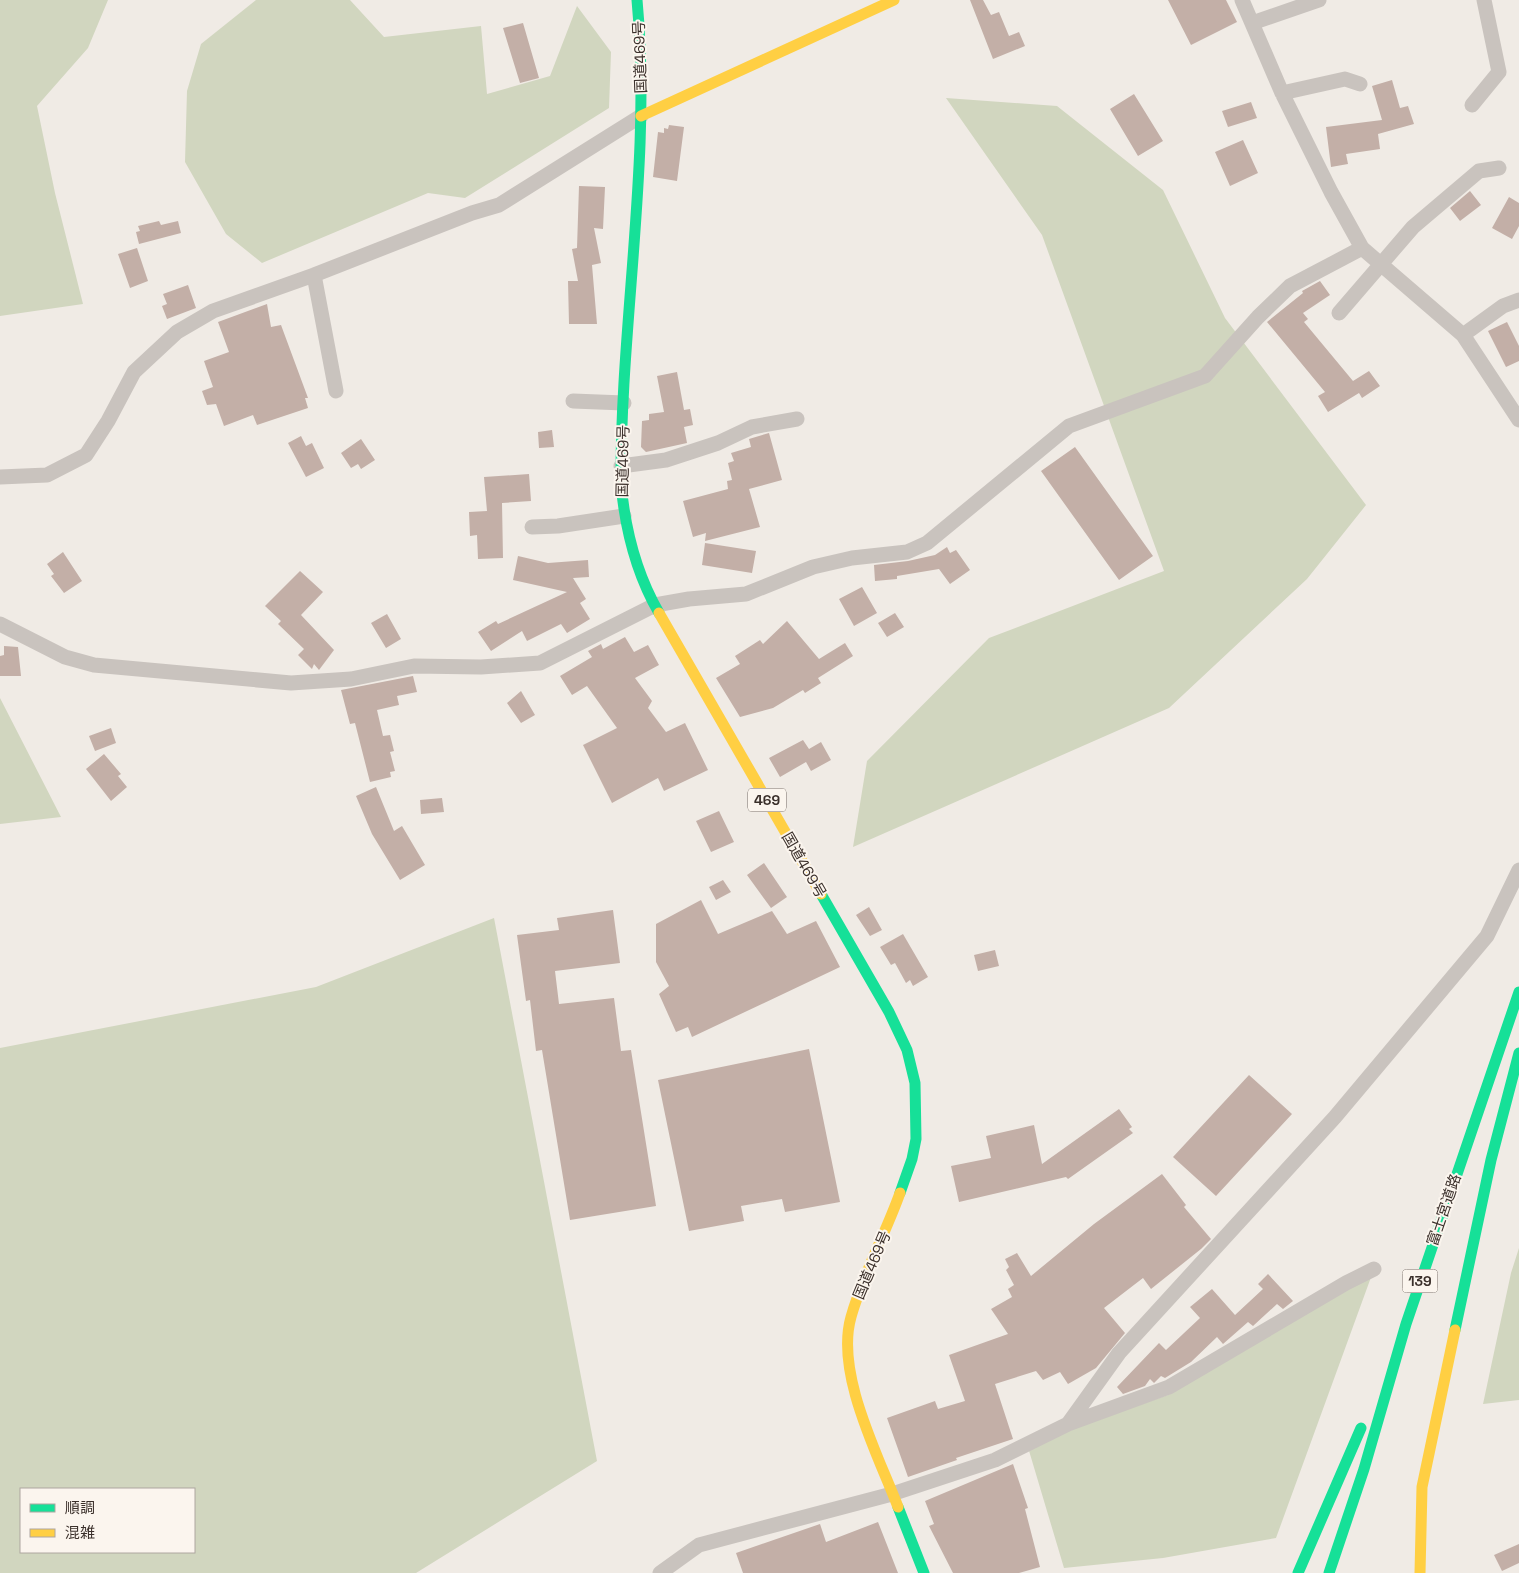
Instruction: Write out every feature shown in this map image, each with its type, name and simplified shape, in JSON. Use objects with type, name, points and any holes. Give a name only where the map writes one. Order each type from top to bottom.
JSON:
[{"type":"main road","name":"国道469号","points":[[637,0],[641,43],[641,116],[620,488],[624,516],[634,556],[655,605],[889,1012],[907,1050],[917,1104],[912,1159],[891,1218],[862,1284],[850,1319],[847,1349],[856,1397],[924,1573]]},
{"type":"main road","points":[[641,116],[894,0]]},
{"type":"main road","name":"富士宮道路","points":[[1329,1573],[1364,1469],[1406,1324],[1519,992]]},
{"type":"main road","points":[[1420,1573],[1422,1487],[1491,1160],[1519,1054]]},
{"type":"main road","points":[[1298,1573],[1406,1324]]},
{"type":"street","points":[[1242,0],[1282,93],[1331,192],[1362,248],[1463,335],[1519,420]]},
{"type":"street","points":[[1252,23],[1319,0]]},
{"type":"street","points":[[1472,105],[1499,72],[1484,0]]},
{"type":"street","points":[[1282,93],[1346,79],[1360,84]]},
{"type":"street","points":[[0,478],[47,475],[86,455],[108,421],[134,372],[177,332],[213,311],[314,275],[472,213],[499,205],[641,116]]},
{"type":"street","points":[[1339,313],[1413,227],[1479,171],[1499,168]]},
{"type":"street","points":[[0,624],[65,657],[94,665],[291,683],[351,679],[414,666],[481,667],[540,663],[655,605],[689,598],[746,594],[813,567],[852,558],[907,552],[927,543],[1069,426],[1205,376],[1258,317],[1290,286],[1362,248]]},
{"type":"street","points":[[314,275],[336,391]]},
{"type":"street","points":[[1463,335],[1503,306],[1519,300]]},
{"type":"street","points":[[573,401],[624,403]]},
{"type":"street","points":[[621,466],[666,460],[718,443],[752,427],[797,419]]},
{"type":"street","points":[[532,527],[558,526],[624,516]]},
{"type":"street","points":[[1068,1424],[1119,1353],[1335,1117],[1487,936],[1519,870]]},
{"type":"street","points":[[660,1573],[699,1545],[892,1494],[995,1460],[1068,1424],[1169,1387],[1346,1282],[1374,1268]]},
{"type":"green space","points":[[0,0],[108,0],[88,48],[37,106],[55,193],[83,304],[0,316]]},
{"type":"green space","points":[[256,0],[350,0],[384,37],[481,26],[487,94],[550,76],[577,6],[611,52],[609,108],[465,198],[428,193],[262,263],[226,234],[185,162],[187,91],[201,44]]},
{"type":"green space","points":[[946,98],[1057,106],[1163,190],[1225,318],[1366,505],[1307,579],[1169,708],[853,847],[867,761],[989,638],[1164,571],[1042,235]]},
{"type":"green space","points":[[0,698],[61,817],[0,824]]},
{"type":"green space","points":[[494,918],[597,1461],[416,1573],[0,1573],[0,1048],[316,987]]},
{"type":"green space","points":[[1519,1248],[1519,1400],[1483,1404],[1511,1273]]},
{"type":"green space","points":[[1374,1269],[1276,1538],[1163,1558],[1064,1568],[1027,1444],[1168,1395]]},
{"type":"building","points":[[970,0],[983,0],[991,15],[999,12],[1009,36],[1019,32],[1025,46],[993,59]]},
{"type":"building","points":[[1168,0],[1226,0],[1237,22],[1191,45]]},
{"type":"building","points":[[523,23],[539,78],[520,83],[503,28]]},
{"type":"building","points":[[1392,80],[1400,108],[1408,106],[1414,124],[1378,134],[1380,149],[1346,154],[1348,164],[1331,167],[1326,127],[1382,120],[1372,86]]},
{"type":"building","points":[[1134,94],[1163,141],[1138,156],[1110,109]]},
{"type":"building","points":[[1251,102],[1257,118],[1228,127],[1222,111]]},
{"type":"building","points":[[669,125],[684,127],[677,181],[653,177],[658,132],[664,133],[664,128],[668,129]]},
{"type":"building","points":[[1243,140],[1258,173],[1230,186],[1215,152]]},
{"type":"building","points":[[579,186],[605,187],[603,229],[594,228],[601,263],[592,265],[597,324],[569,324],[568,281],[578,281],[572,249],[577,248]]},
{"type":"building","points":[[1470,191],[1481,205],[1460,221],[1450,208]]},
{"type":"building","points":[[1509,197],[1519,203],[1519,226],[1512,239],[1492,228]]},
{"type":"building","points":[[159,221],[161,225],[178,221],[181,233],[139,244],[136,232],[140,231],[138,226]]},
{"type":"building","points":[[137,248],[148,281],[130,288],[118,254]]},
{"type":"building","points":[[1320,281],[1330,295],[1303,313],[1308,319],[1304,322],[1353,381],[1369,371],[1380,386],[1362,398],[1359,393],[1328,412],[1318,396],[1325,392],[1267,322],[1303,293],[1302,291]]},
{"type":"building","points":[[188,285],[196,308],[167,319],[162,306],[167,304],[163,294]]},
{"type":"building","points":[[267,304],[271,327],[281,325],[308,398],[305,398],[308,408],[257,425],[253,415],[224,426],[216,404],[207,405],[202,391],[213,387],[204,361],[229,352],[218,322]]},
{"type":"building","points":[[1507,322],[1519,346],[1519,361],[1506,367],[1488,331]]},
{"type":"building","points":[[677,372],[684,410],[690,409],[693,425],[684,427],[687,443],[646,452],[641,447],[642,421],[649,420],[649,414],[664,412],[657,376]]},
{"type":"building","points":[[552,430],[554,447],[539,448],[538,432]]},
{"type":"building","points":[[769,433],[782,480],[749,489],[760,527],[705,541],[706,533],[693,537],[683,501],[728,489],[727,481],[732,480],[728,463],[734,461],[731,453],[751,447],[749,439]]},
{"type":"building","points":[[301,436],[306,446],[312,443],[324,468],[306,477],[288,443]]},
{"type":"building","points":[[361,439],[375,460],[361,469],[358,464],[351,468],[341,453]]},
{"type":"building","points":[[1075,447],[1153,556],[1119,580],[1041,471]]},
{"type":"building","points":[[529,474],[531,501],[502,503],[503,558],[478,559],[477,535],[470,536],[469,512],[487,511],[484,477]]},
{"type":"building","points":[[705,543],[756,551],[752,573],[702,565]]},
{"type":"building","points":[[947,547],[950,553],[956,550],[970,570],[950,584],[939,569],[897,576],[897,579],[875,581],[874,565],[908,561],[935,555]]},
{"type":"building","points":[[63,552],[82,581],[64,593],[51,576],[54,574],[47,564]]},
{"type":"building","points":[[518,556],[548,563],[588,560],[589,577],[573,578],[586,599],[580,603],[590,619],[567,633],[561,624],[527,641],[522,631],[491,651],[478,632],[496,621],[498,624],[567,592],[513,580]]},
{"type":"building","points":[[300,571],[323,592],[301,615],[334,650],[319,670],[314,664],[312,669],[298,655],[304,649],[278,624],[281,621],[265,606]]},
{"type":"building","points":[[862,587],[877,613],[854,626],[839,599]]},
{"type":"building","points":[[895,613],[904,627],[887,637],[878,623]]},
{"type":"building","points":[[387,614],[401,639],[386,648],[371,623]]},
{"type":"building","points":[[787,621],[819,659],[845,643],[853,656],[818,678],[821,683],[805,693],[803,690],[773,708],[740,717],[716,678],[740,664],[735,656],[760,640],[763,644]]},
{"type":"building","points":[[625,637],[634,652],[648,645],[659,665],[635,678],[652,701],[648,708],[666,732],[685,723],[708,770],[664,791],[658,778],[612,803],[583,745],[617,728],[587,686],[572,695],[560,676],[592,657],[588,651],[601,644],[603,649]]},
{"type":"building","points":[[4,646],[18,647],[21,676],[0,676],[0,656],[4,655]]},
{"type":"building","points":[[413,676],[417,692],[397,696],[399,705],[377,710],[383,736],[390,735],[394,751],[390,752],[395,771],[390,772],[391,777],[370,782],[355,723],[350,724],[341,690]]},
{"type":"building","points":[[521,691],[535,715],[521,723],[507,703]]},
{"type":"building","points":[[111,728],[116,743],[95,751],[89,736]]},
{"type":"building","points":[[803,740],[809,749],[821,742],[831,760],[811,771],[806,762],[780,777],[769,758]]},
{"type":"building","points":[[104,754],[121,774],[118,776],[127,787],[111,801],[86,769]]},
{"type":"building","points":[[376,787],[394,831],[402,826],[425,865],[400,880],[372,834],[356,796]]},
{"type":"building","points":[[442,798],[444,812],[421,814],[420,800]]},
{"type":"building","points":[[719,811],[734,842],[711,852],[696,821]]},
{"type":"building","points":[[764,863],[787,897],[771,908],[747,875]]},
{"type":"building","points":[[723,880],[731,892],[716,900],[709,887]]},
{"type":"building","points":[[701,900],[718,934],[772,911],[787,934],[816,921],[840,967],[692,1037],[688,1027],[676,1032],[659,994],[669,986],[656,962],[656,924]]},
{"type":"building","points":[[869,907],[882,930],[870,936],[856,915]]},
{"type":"building","points":[[613,910],[620,963],[555,971],[559,1004],[614,998],[621,1051],[631,1050],[656,1206],[570,1220],[542,1050],[536,1051],[530,1000],[526,1001],[517,935],[559,930],[557,918]]},
{"type":"building","points":[[903,934],[928,977],[913,986],[910,980],[906,983],[895,963],[891,965],[880,947]]},
{"type":"building","points":[[995,950],[999,966],[978,971],[974,955]]},
{"type":"building","points":[[809,1049],[840,1202],[785,1212],[782,1199],[741,1206],[744,1221],[689,1231],[658,1080]]},
{"type":"building","points":[[1249,1075],[1292,1114],[1216,1196],[1173,1157]]},
{"type":"building","points":[[1119,1109],[1132,1127],[1129,1129],[1133,1133],[1068,1179],[1066,1177],[959,1202],[951,1166],[991,1158],[986,1136],[1034,1125],[1042,1164]]},
{"type":"building","points":[[1162,1174],[1186,1205],[1184,1207],[1211,1239],[1151,1289],[1143,1278],[1104,1308],[1125,1333],[1096,1368],[1068,1384],[1060,1372],[1043,1380],[1036,1371],[995,1384],[1013,1439],[956,1458],[957,1460],[908,1477],[887,1418],[935,1401],[938,1409],[965,1401],[949,1355],[1008,1334],[991,1309],[1012,1297],[1008,1289],[1014,1285],[1006,1270],[1009,1267],[1005,1259],[1017,1253],[1031,1276],[1094,1224]]},
{"type":"building","points":[[1268,1274],[1293,1301],[1283,1309],[1277,1304],[1253,1326],[1248,1322],[1223,1344],[1217,1337],[1191,1362],[1165,1378],[1161,1376],[1154,1383],[1150,1379],[1145,1386],[1123,1394],[1117,1387],[1159,1343],[1166,1350],[1200,1318],[1190,1307],[1212,1289],[1235,1315],[1263,1289],[1258,1284]]},
{"type":"building","points":[[1013,1464],[1028,1508],[1025,1509],[1040,1567],[1019,1573],[953,1573],[929,1526],[934,1524],[925,1501]]},
{"type":"building","points":[[878,1522],[898,1573],[743,1573],[736,1553],[820,1524],[826,1542]]},
{"type":"building","points":[[1519,1544],[1519,1563],[1502,1571],[1494,1555]]},
{"type":"traffic: fast","points":[[637,0],[641,60],[641,121],[625,363],[621,484],[633,551],[644,583],[659,613]]},
{"type":"traffic: fast","points":[[821,894],[889,1012],[907,1050],[915,1083],[916,1139],[912,1159],[900,1193]]},
{"type":"traffic: fast","points":[[1329,1573],[1364,1469],[1406,1324],[1519,992]]},
{"type":"traffic: fast","points":[[1455,1330],[1491,1160],[1519,1053]]},
{"type":"traffic: fast","points":[[1298,1573],[1361,1428]]},
{"type":"traffic: fast","points":[[898,1507],[924,1573]]},
{"type":"traffic: slow","points":[[641,116],[894,0]]},
{"type":"traffic: slow","points":[[659,613],[821,894]]},
{"type":"traffic: slow","points":[[898,1507],[861,1414],[849,1363],[848,1339],[851,1317],[856,1301],[900,1193]]},
{"type":"traffic: slow","points":[[1420,1573],[1422,1487],[1455,1330]]}]
